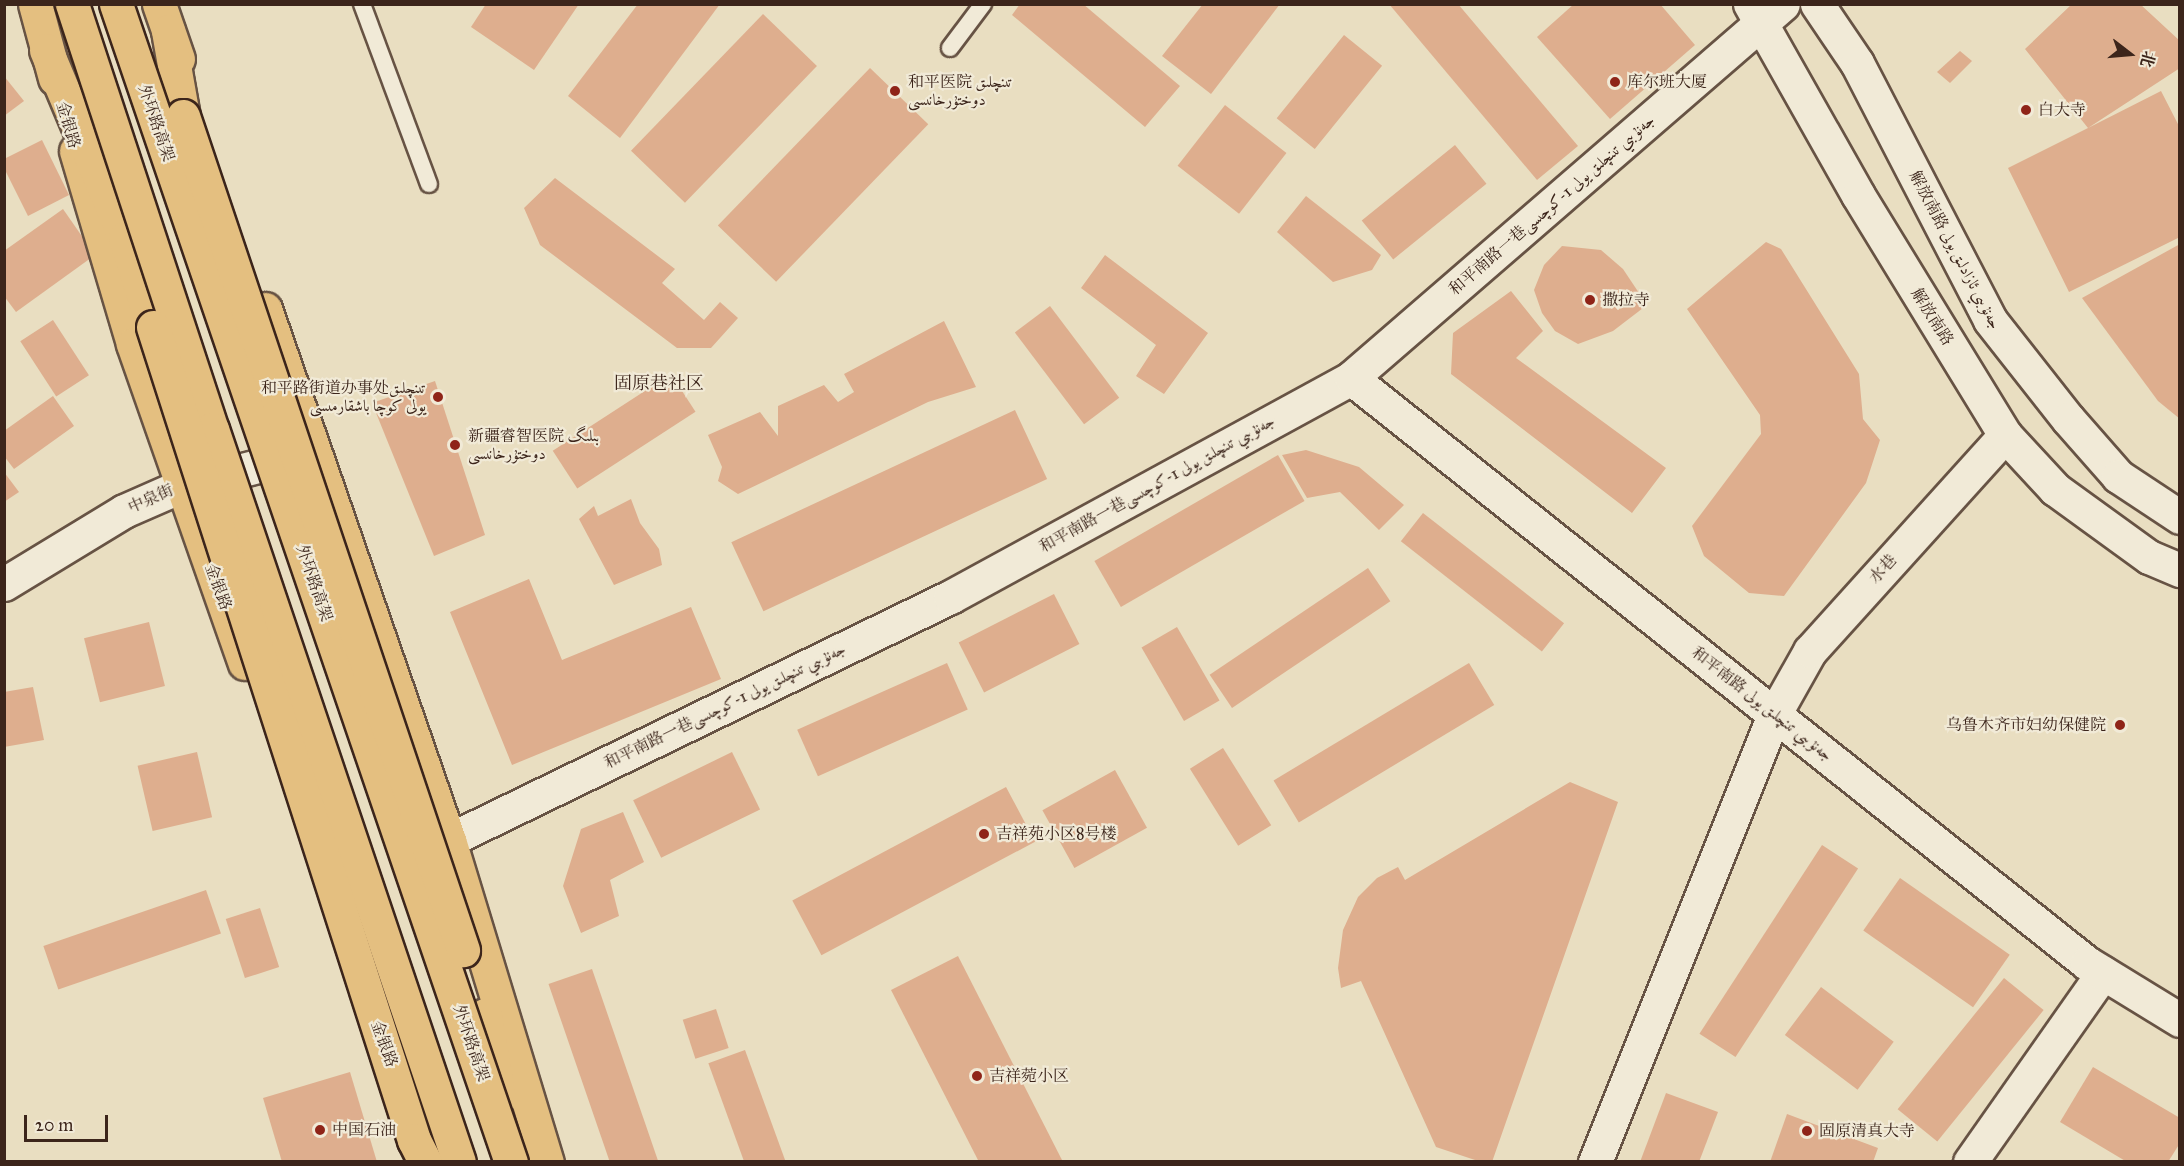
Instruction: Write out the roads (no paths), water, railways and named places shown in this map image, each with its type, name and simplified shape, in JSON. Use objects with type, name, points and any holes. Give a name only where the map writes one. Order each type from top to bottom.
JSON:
[{"type":"main road","name":"金银路","points":[[35,4],[46,50],[133,344],[181,486],[425,1161]]},
{"type":"main road","points":[[72,4],[215,440],[459,1161]]},
{"type":"main road","name":"外环路高架","points":[[116,4],[510,1156]]},
{"type":"main road","points":[[164,18],[183,116],[485,1015],[510,1156]]},
{"type":"main road","points":[[164,18],[449,840],[547,1161]]},
{"type":"main road","points":[[46,50],[125,238],[414,1140],[425,1161]]},
{"type":"street","name":"解放南路 جەنۇبىي ئازادلىق يولى","points":[[1817,4],[1857,63],[1990,320],[2068,419],[2118,476],[2180,517]]},
{"type":"street","name":"和平南路一巷جەنۇبىي تىنچلىق يولى 1-كوچىسى","points":[[449,840],[950,597],[1352,378],[1765,11]]},
{"type":"street","name":"解放南路","points":[[1765,11],[1858,195],[2005,435],[2055,489],[2149,557],[2180,570]]},
{"type":"street","name":"和平南路 جەنۇبىي تىنچلىق يولى","points":[[1352,378],[2087,963],[2180,1020]]},
{"type":"street","name":"水巷","points":[[1595,1161],[1775,713],[1810,651],[2005,435]]},
{"type":"street","name":"中泉街","points":[[4,584],[124,511],[181,486],[314,451]]},
{"type":"street","points":[[1970,1161],[2103,973]]},
{"type":"lane","points":[[362,4],[429,184]]},
{"type":"lane","points":[[950,48],[983,4]]},
{"type":"place","name":"库尔班大厦","points":[[1615,82]]},
{"type":"place","name":"和平医院 تىنچلىق دوختۇرخانىسى","points":[[895,91]]},
{"type":"place","name":"白大寺","points":[[2026,110]]},
{"type":"place","name":"撒拉寺","points":[[1590,300]]},
{"type":"place","name":"和平路街道办事处تىنچلىق يولى كوچا باشقارمىسى","points":[[438,397]]},
{"type":"place","name":"新疆睿智医院 بىلىگ دوختۇرخانىسى","points":[[455,445]]},
{"type":"place","name":"乌鲁木齐市妇幼保健院","points":[[2120,725]]},
{"type":"place","name":"吉祥苑小区8号楼","points":[[984,834]]},
{"type":"place","name":"吉祥菀小区","points":[[977,1076]]},
{"type":"place","name":"中国石油","points":[[320,1130]]},
{"type":"place","name":"固原清真大寺","points":[[1807,1131]]},
{"type":"district","name":"固原巷社区","points":[[659,383]]}]
